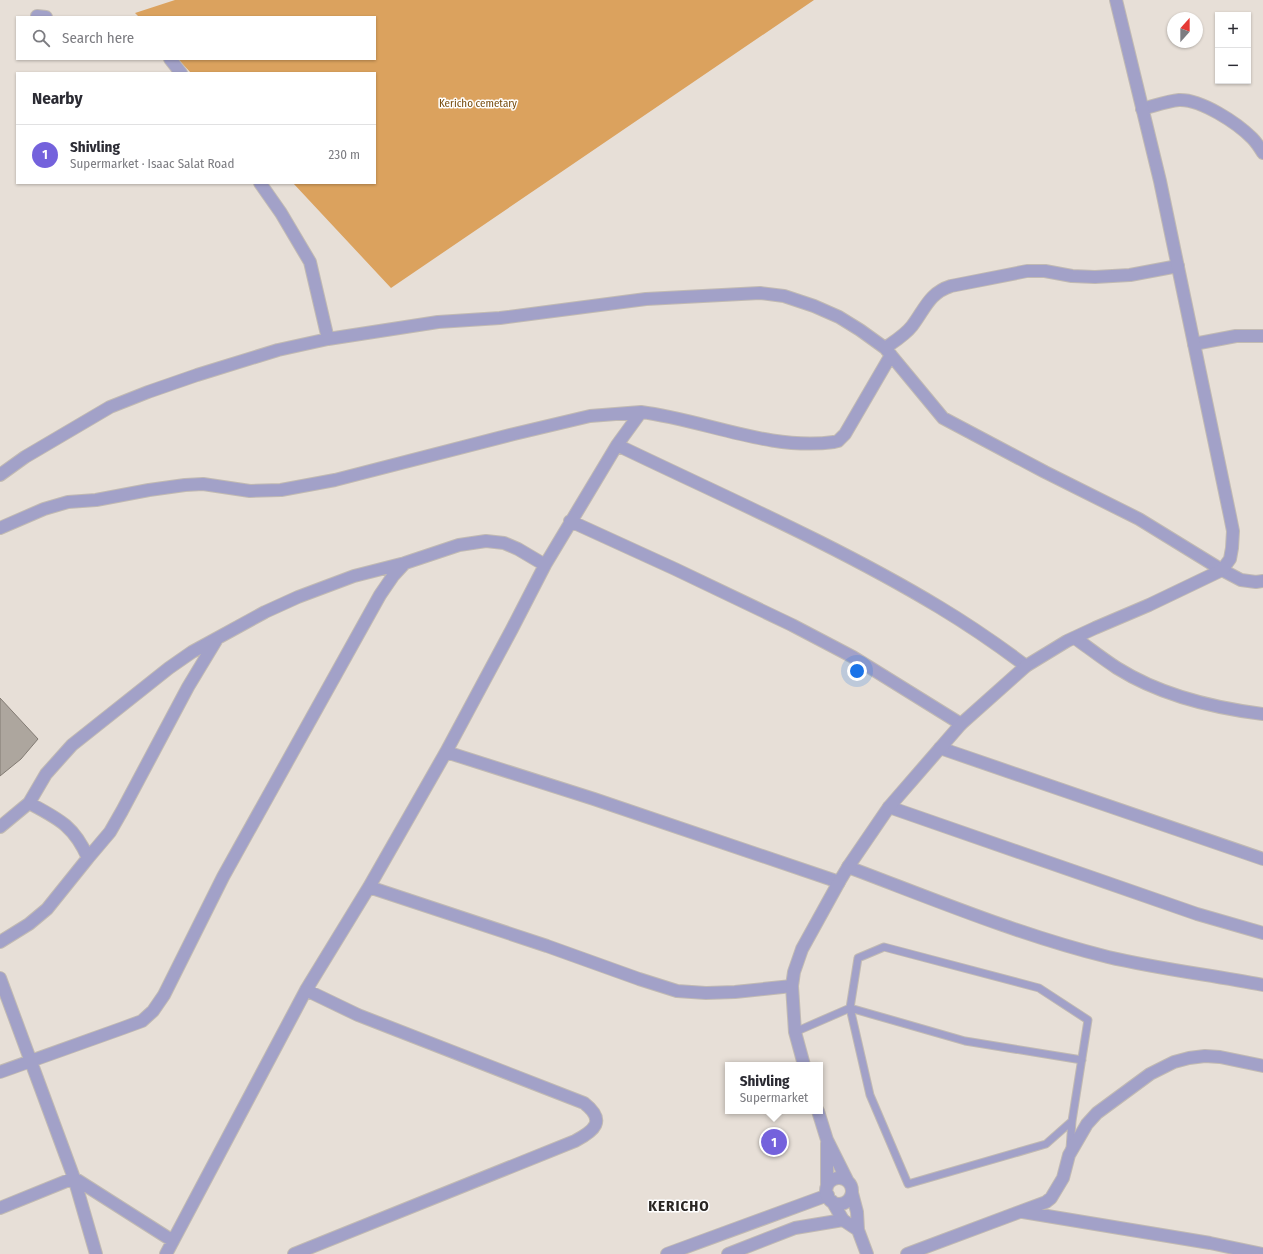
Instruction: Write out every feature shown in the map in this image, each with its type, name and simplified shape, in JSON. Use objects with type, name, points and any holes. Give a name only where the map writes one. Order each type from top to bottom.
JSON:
[{"type":"street","points":[[803,1062],[796,1032],[792,986],[794,972],[802,949],[839,882],[889,807],[961,724],[1026,666],[1095,628],[1149,605],[1222,570],[1230,559],[1233,531],[1160,181],[1116,0]]},
{"type":"street","points":[[171,60],[180,72]]},
{"type":"street","points":[[1142,109],[1180,100],[1203,106],[1230,119],[1253,139],[1263,153]]},
{"type":"street","points":[[261,184],[281,213],[310,262],[328,339]]},
{"type":"street","points":[[0,528],[44,509],[68,502],[96,500],[149,490],[203,484],[250,491],[281,490],[335,480],[590,416],[641,412],[665,415],[762,439],[799,443],[834,442],[842,438],[845,434],[888,351],[912,327],[928,302],[943,288],[1027,271],[1045,271],[1072,276],[1095,277],[1130,275],[1178,266]]},
{"type":"street","points":[[0,475],[25,457],[110,407],[148,392],[241,360],[278,350],[328,339],[438,322],[500,318],[646,299],[760,293],[784,296],[814,306],[839,317],[860,330],[888,351],[944,418],[1139,520],[1241,580],[1256,582],[1263,581]]},
{"type":"street","points":[[1194,344],[1236,336],[1263,336]]},
{"type":"street","points":[[166,1254],[306,990],[369,887],[446,752],[545,565],[570,521],[586,498],[617,445],[641,412]]},
{"type":"street","points":[[617,445],[836,550],[938,606],[975,629],[1026,666]]},
{"type":"street","points":[[570,521],[792,625],[853,657],[961,724]]},
{"type":"street","points":[[0,827],[29,803],[46,774],[72,745],[192,652],[264,612],[298,597],[354,576],[459,545],[486,541],[504,543],[518,549],[545,565]]},
{"type":"street","points":[[0,1072],[142,1021],[153,1011],[164,995],[224,877],[380,595],[405,562]]},
{"type":"street","points":[[1075,638],[1118,668],[1167,693],[1234,710],[1263,714]]},
{"type":"street","points":[[0,942],[29,924],[47,909],[110,832],[188,687],[217,639]]},
{"type":"street","points":[[940,748],[1263,859]]},
{"type":"street","points":[[446,752],[624,809],[839,882]]},
{"type":"street","points":[[29,803],[54,816],[73,831],[88,858]]},
{"type":"street","points":[[889,807],[1197,914],[1263,933]]},
{"type":"street","points":[[848,867],[1049,941],[1140,964],[1263,985]]},
{"type":"street","points":[[369,887],[548,946],[639,980],[677,991],[735,992],[792,986]]},
{"type":"street","points":[[0,978],[74,1178],[96,1254]]},
{"type":"street","points":[[294,1254],[575,1141],[589,1134],[594,1129],[596,1123],[595,1116],[591,1108],[584,1103],[358,1015],[306,990]]},
{"type":"street","points":[[907,1254],[1046,1202],[1051,1198],[1063,1178],[1069,1155],[1087,1124],[1097,1113],[1150,1074],[1174,1062],[1205,1056],[1220,1057],[1263,1066]]},
{"type":"street","points":[[819,1114],[827,1140],[847,1180],[850,1183],[857,1212],[858,1230],[868,1254]]},
{"type":"street","points":[[827,1140],[829,1194],[843,1220],[858,1230]]},
{"type":"street","points":[[74,1178],[172,1241]]},
{"type":"street","points":[[0,1208],[74,1178]]},
{"type":"street","points":[[847,1180],[843,1178],[834,1179],[829,1183],[829,1194],[836,1203],[847,1201],[852,1193]]},
{"type":"street","points":[[668,1254],[829,1194]]},
{"type":"street","points":[[1022,1212],[1210,1243],[1262,1254]]},
{"type":"street","points":[[728,1254],[795,1228],[843,1220]]},
{"type":"lane","points":[[1069,1155],[1072,1121],[1088,1020],[1039,988],[884,947],[858,958],[850,1008],[870,1095],[908,1184],[1046,1144],[1072,1121]]},
{"type":"lane","points":[[796,1032],[850,1008],[965,1041],[1082,1060]]},
{"type":"green space","name":"Kericho cemetary","points":[[175,0],[814,0],[391,288],[294,184],[376,184],[376,72],[190,72],[179,60],[376,60],[376,16],[138,16],[135,13]]},
{"type":"building","points":[[0,698],[38,739],[21,759],[0,776]]},
{"type":"place","name":"Shivling","points":[[774,1142]]},
{"type":"district","name":"KERICHO","points":[[679,1206]]}]
